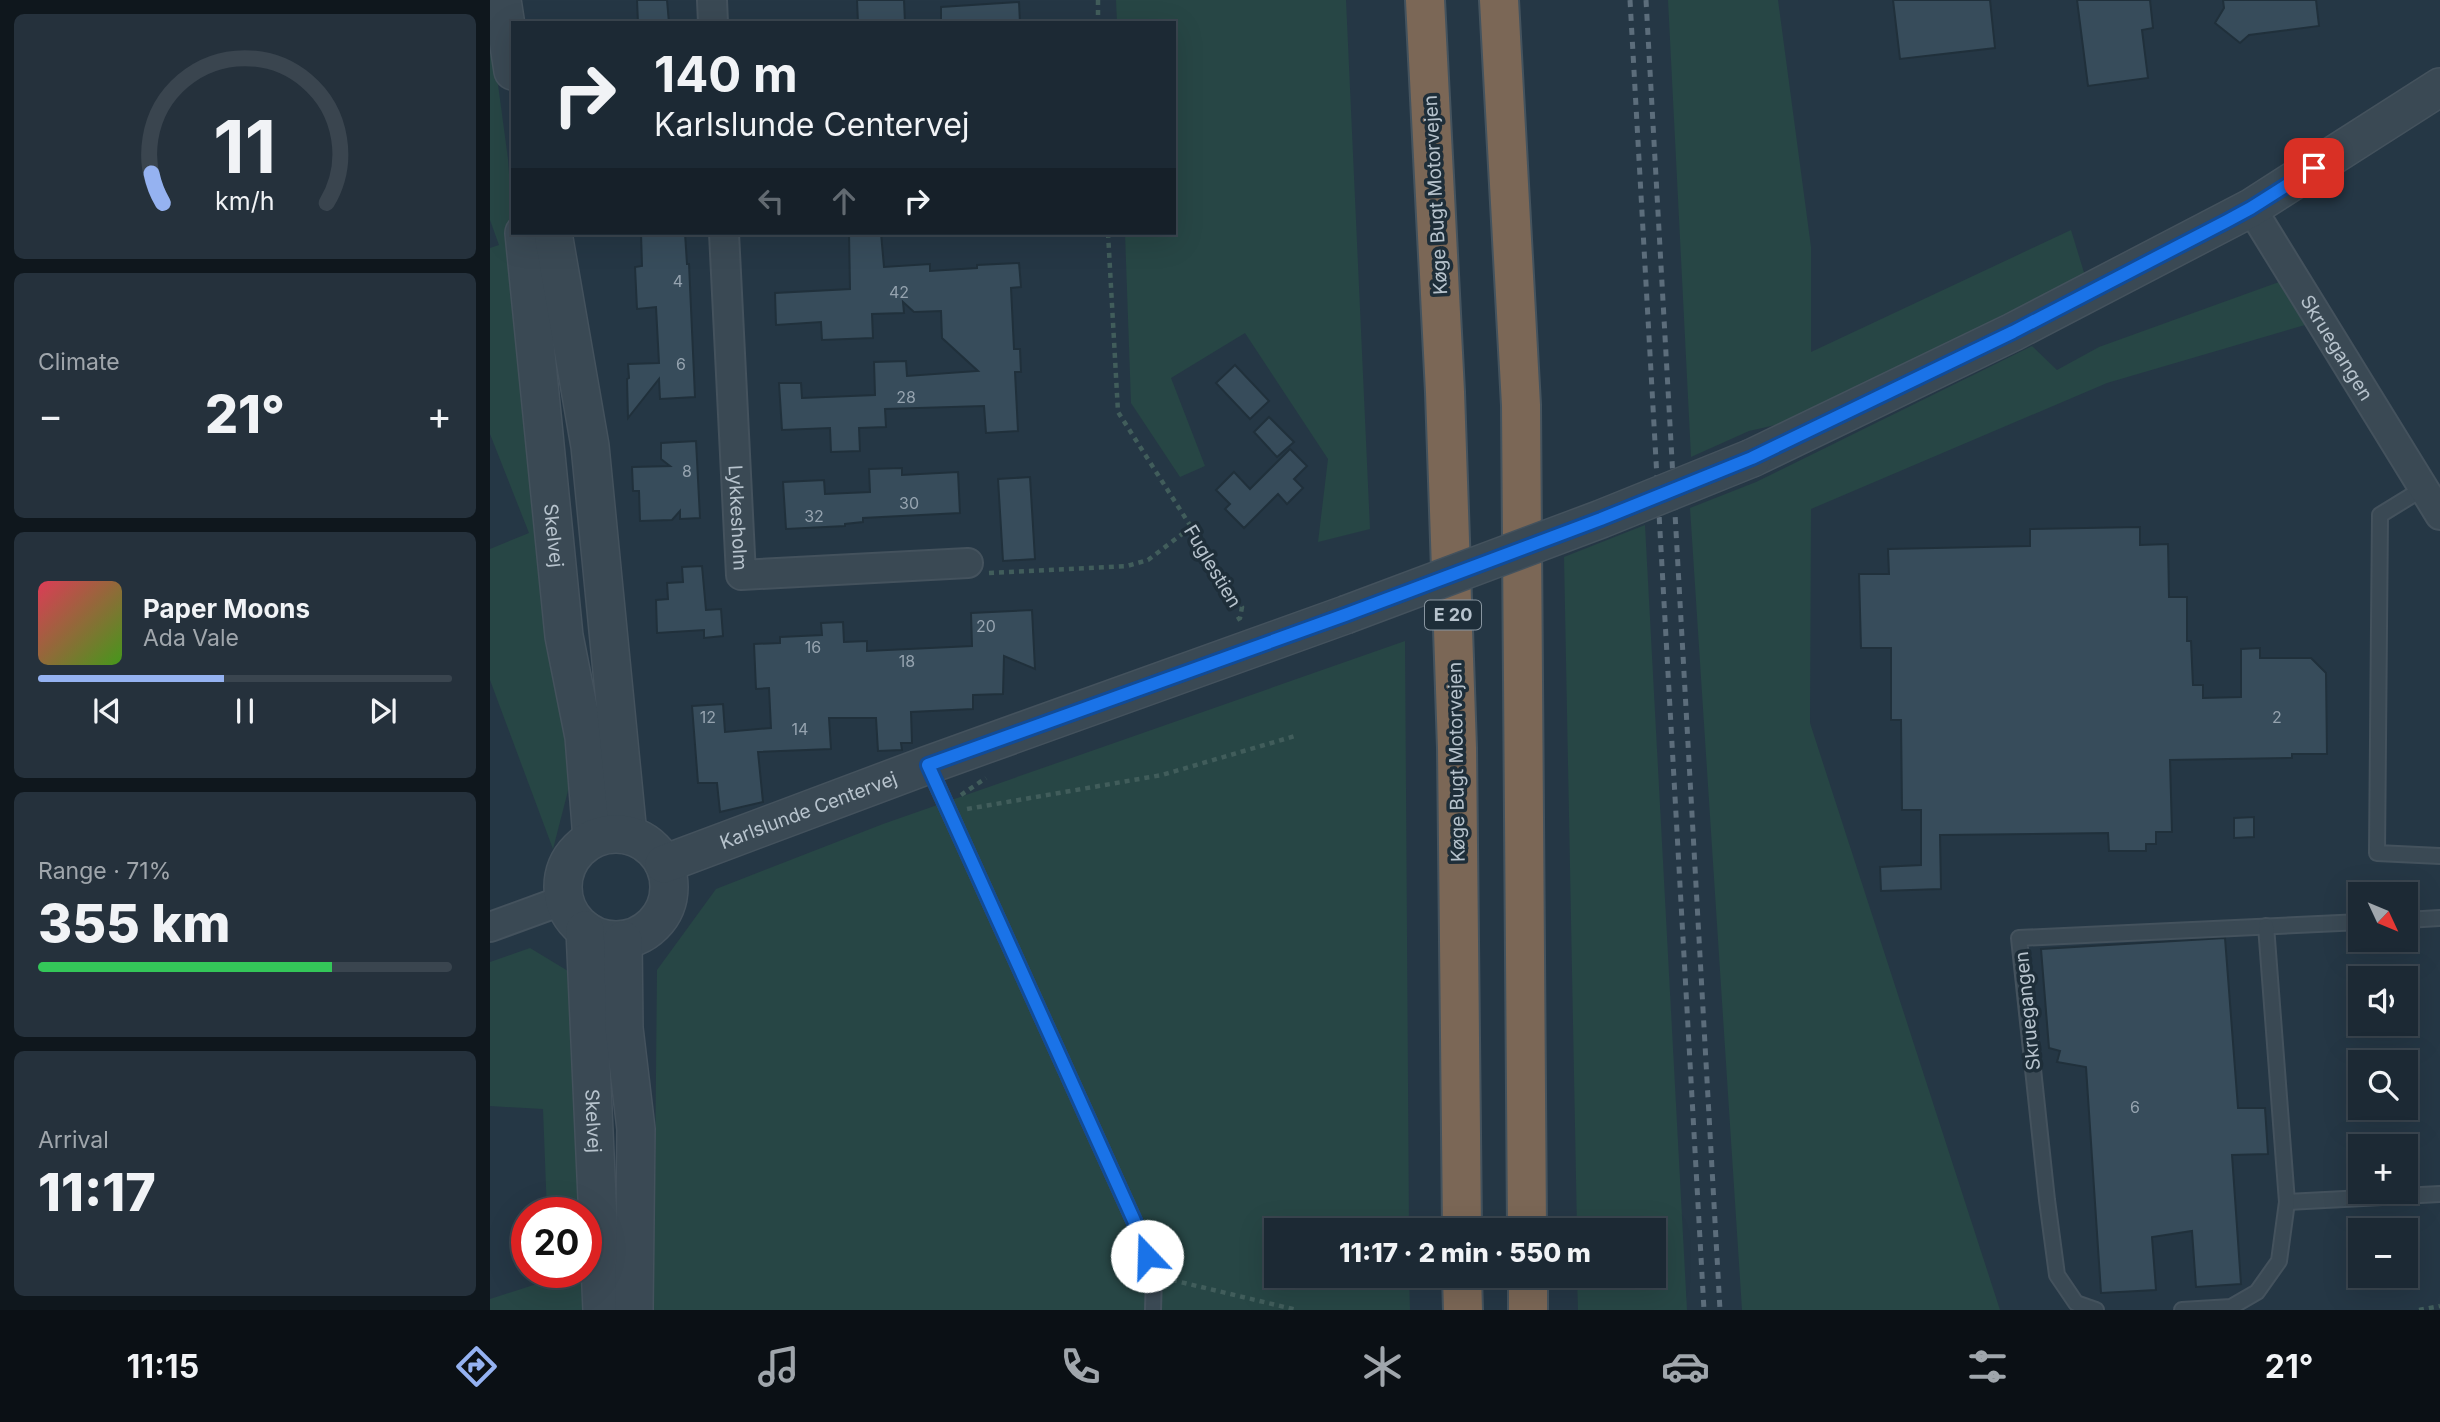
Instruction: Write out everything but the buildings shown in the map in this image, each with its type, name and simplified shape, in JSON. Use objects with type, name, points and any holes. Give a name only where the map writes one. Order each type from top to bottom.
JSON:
[{"type":"highway","name":"Køge Bugt Motorvejen","points":[[1425,0],[1445,392],[1457,748],[1462,1218]]},
{"type":"highway","points":[[1499,0],[1521,405],[1527,1218]]},
{"type":"highway","points":[[1462,1288],[1463,1310]]},
{"type":"highway","points":[[1528,1288],[1528,1310]]},
{"type":"street","points":[[502,0],[511,58]]},
{"type":"street","points":[[712,0],[713,21]]},
{"type":"street","name":"Karlslunde Centervej","points":[[664,864],[928,765],[1345,615],[1601,519],[1752,458],[2013,332],[2251,208],[2440,87]]},
{"type":"street","name":"Skruegangen","points":[[2251,208],[2432,484],[2440,515]]},
{"type":"street","name":"Skelvej","points":[[524,235],[564,636],[584,737],[592,839]]},
{"type":"street","points":[[552,235],[590,446],[628,835]]},
{"type":"street","name":"Lykkesholm","points":[[723,235],[741,575],[968,563]]},
{"type":"street","points":[[609,834],[628,835],[645,842],[656,851],[664,864],[670,887],[662,914],[644,932],[622,940],[600,938],[585,930],[572,917],[564,900],[563,880],[571,858],[592,839],[609,834]]},
{"type":"street","points":[[490,927],[564,900]]},
{"type":"street","name":"Skelvej","points":[[585,930],[602,1310]]},
{"type":"street","name":"Skelvej","points":[[622,940],[624,1028],[636,1129],[634,1310]]},
{"type":"lane","points":[[2432,484],[2380,514],[2377,853],[2440,856]]},
{"type":"lane","points":[[928,765],[1141,1236],[1154,1276],[1153,1310]]},
{"type":"lane","points":[[2418,919],[2440,918]]},
{"type":"lane","name":"Skruegangen","points":[[2096,1310],[2076,1303],[2057,1275],[2019,938],[2348,923]]},
{"type":"lane","points":[[2182,1310],[2231,1307],[2257,1292],[2279,1261],[2287,1202],[2266,926]]},
{"type":"lane","points":[[2287,1202],[2440,1194]]},
{"type":"path","points":[[1098,0],[1098,21]]},
{"type":"path","name":"Fuglestien","points":[[1108,235],[1118,412],[1242,607],[1240,618],[1230,624]]},
{"type":"path","points":[[968,563],[983,574],[1127,566],[1148,560],[1190,528]]},
{"type":"path","points":[[948,809],[1162,775],[1295,736]]},
{"type":"path","points":[[948,809],[987,777],[992,761],[984,746]]},
{"type":"path","points":[[1154,1276],[1297,1310]]},
{"type":"path","points":[[2419,1310],[2440,1306]]},
{"type":"green space","points":[[1116,0],[1346,0],[1370,529],[1318,542],[1328,459],[1245,333],[1171,378],[1205,466],[1180,477],[1131,403],[1125,235],[1176,235],[1176,21],[1117,21]]},
{"type":"green space","points":[[1668,0],[1778,0],[1811,247],[1811,352],[2071,230],[2086,279],[1811,417],[1749,431],[1691,457]]},
{"type":"green space","points":[[490,25],[508,159],[511,235],[513,235],[571,779],[553,849],[490,680],[490,549],[529,533],[490,434],[490,248],[499,245],[490,220]]},
{"type":"green space","points":[[2279,282],[2305,325],[2107,383],[1811,509],[1810,723],[2000,1310],[1742,1310],[1690,508],[1756,482],[2032,346],[2057,370],[2099,347]]},
{"type":"green space","points":[[1645,525],[1687,1310],[1578,1310],[1577,1288],[1666,1288],[1666,1218],[1577,1218],[1564,557]]},
{"type":"green space","points":[[1405,641],[1409,1218],[1264,1218],[1264,1288],[1409,1288],[1410,1310],[651,1310],[657,970],[716,889],[883,824]]},
{"type":"green space","points":[[530,948],[573,974],[583,1197],[546,1197],[543,1109],[490,1106],[490,962]]},
{"type":"green space","points":[[524,1288],[587,1288],[589,1310],[490,1310],[490,1299]]},
{"type":"railway","points":[[1630,0],[1704,1310]]},
{"type":"railway","points":[[1646,0],[1720,1310]]},
{"type":"route","points":[[1147,1256],[1141,1236],[928,765],[1345,615],[1601,519],[1752,458],[2013,332],[2251,208],[2314,168]]}]
